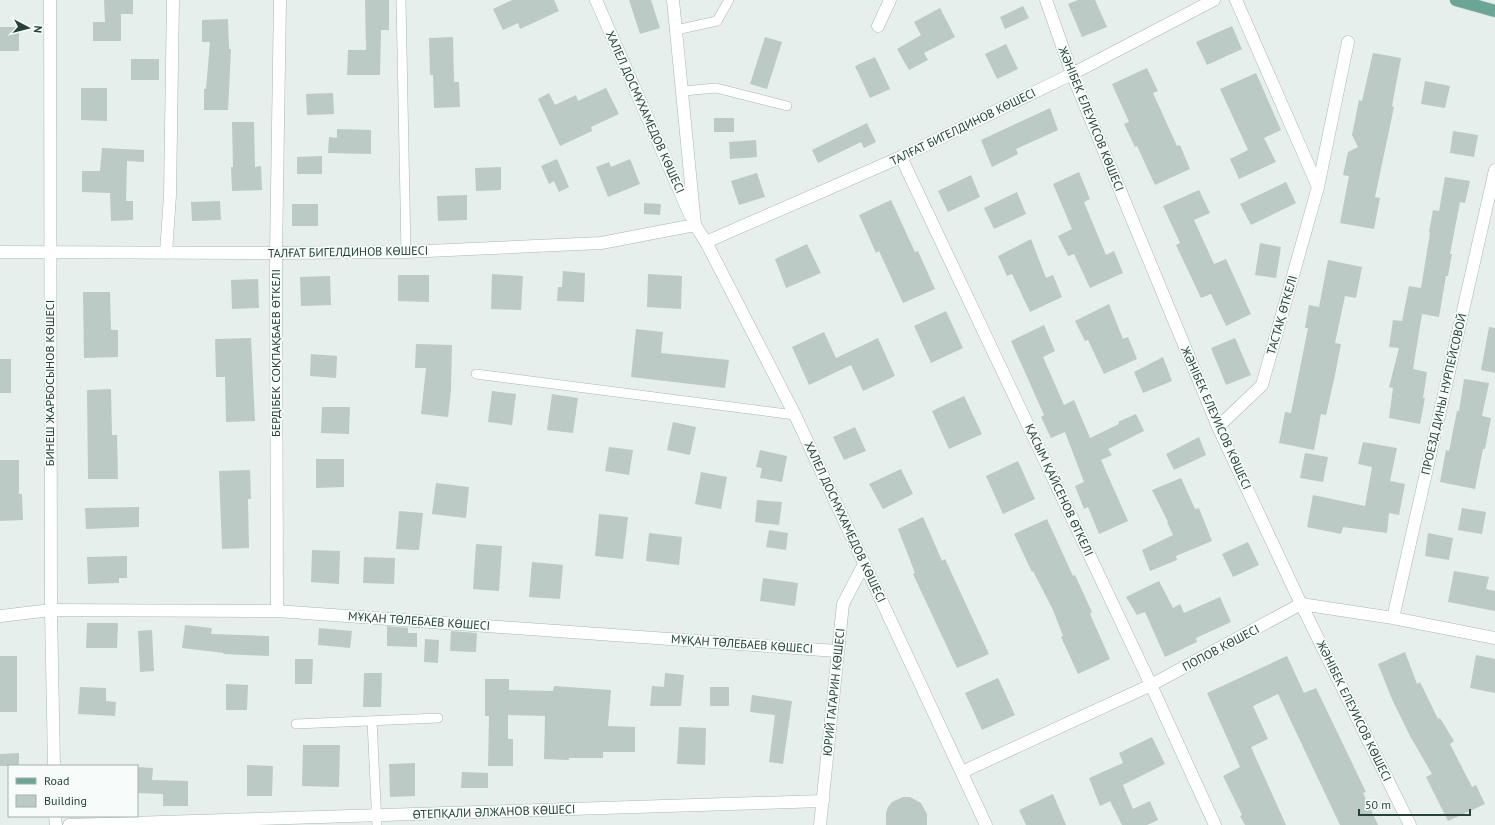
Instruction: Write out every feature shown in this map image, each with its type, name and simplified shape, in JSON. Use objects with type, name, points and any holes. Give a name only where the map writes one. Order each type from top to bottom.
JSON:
[{"type":"main road","points":[[1456,0],[1495,11]]},
{"type":"street","name":"БИНЕШ ЖАРБОСЫНОВ КӨШЕСІ","points":[[50,0],[51,610],[54,765]]},
{"type":"street","points":[[166,253],[170,194],[173,0]]},
{"type":"street","name":"БЕРДІБЕК СОҚПАҚБАЕВ ӨТКЕЛІ","points":[[277,611],[276,253],[280,0]]},
{"type":"street","name":"ХАЛЕЛ ДОСМҰХАМЕДОВ КӨШЕСІ","points":[[596,0],[695,225],[706,242],[795,415],[986,825]]},
{"type":"street","name":"ХАЛЕЛ ДОСМҰХАМЕДОВ КӨШЕСІ","points":[[673,0],[695,225]]},
{"type":"street","points":[[878,26],[890,0]]},
{"type":"street","name":"ЖӘНІБЕК ЕЛЕУИСОВ КӨШЕСІ","points":[[1046,0],[1072,74],[1218,427],[1302,604],[1410,825]]},
{"type":"street","name":"ТАЛҒАТ БИГЕЛДИНОВ КӨШЕСІ","points":[[706,242],[901,157],[1072,74],[1214,0]]},
{"type":"street","points":[[1236,0],[1318,187]]},
{"type":"street","name":"ТАСТАҚ ӨТКЕЛІ","points":[[1218,427],[1262,385],[1318,187],[1348,42]]},
{"type":"street","name":"ҚАСЫМ ҚАЙСЕНОВ ӨТКЕЛІ","points":[[901,157],[1151,685],[1215,825]]},
{"type":"street","name":"ПРОЕЗД ДИНЫ НУРПЕЙСОВОЙ","points":[[1393,618],[1495,170]]},
{"type":"street","name":"ТАЛҒАТ БИГЕЛДИНОВ КӨШЕСІ","points":[[0,252],[406,252],[601,243],[695,225]]},
{"type":"street","name":"ЮРИЙ ГАГАРИН КӨШЕСІ","points":[[820,825],[843,604],[864,564]]},
{"type":"street","points":[[1302,604],[1393,618],[1495,638]]},
{"type":"street","name":"ПОПОВ КӨШЕСІ","points":[[962,772],[1151,685],[1302,604]]},
{"type":"street","name":"МҰҚАН ТӨЛЕБАЕВ КӨШЕСІ","points":[[0,616],[51,610],[277,611],[837,651]]},
{"type":"street","name":"ӨТЕПҚАЛИ ӘЛЖАНОВ КӨШЕСІ","points":[[69,825],[377,820],[823,801]]},
{"type":"lane","points":[[401,0],[406,252]]},
{"type":"lane","points":[[676,30],[717,21],[729,0]]},
{"type":"lane","points":[[683,91],[716,88],[787,106]]},
{"type":"lane","points":[[476,374],[795,415]]},
{"type":"lane","points":[[296,724],[438,718]]},
{"type":"lane","points":[[372,721],[377,820]]},
{"type":"building","points":[[104,0],[133,0],[133,14],[121,14],[121,41],[93,41],[93,22],[105,22]]},
{"type":"building","points":[[365,0],[389,0],[389,30],[381,30],[380,75],[347,75],[348,50],[366,50]]},
{"type":"building","points":[[512,0],[554,0],[559,11],[520,29],[518,23],[503,30],[493,9]]},
{"type":"building","points":[[629,0],[651,0],[660,28],[640,34]]},
{"type":"building","points":[[1078,0],[1095,0],[1107,27],[1082,37],[1068,4]]},
{"type":"building","points":[[1023,6],[1029,18],[1005,29],[1000,17]]},
{"type":"building","points":[[940,8],[955,37],[924,53],[928,60],[909,70],[897,49],[921,35],[914,22]]},
{"type":"building","points":[[228,19],[229,49],[231,49],[228,110],[204,110],[204,89],[206,89],[210,42],[202,42],[202,20]]},
{"type":"building","points":[[1232,26],[1242,49],[1207,65],[1196,42]]},
{"type":"building","points":[[0,27],[19,27],[19,51],[0,51]]},
{"type":"building","points":[[453,37],[454,82],[459,82],[460,107],[434,108],[433,75],[430,75],[429,38]]},
{"type":"building","points":[[765,37],[782,42],[767,89],[750,84]]},
{"type":"building","points":[[1006,44],[1018,69],[997,79],[985,54]]},
{"type":"building","points":[[1373,53],[1401,58],[1392,106],[1394,107],[1375,197],[1380,198],[1374,229],[1340,223],[1349,176],[1343,175],[1348,152],[1358,147],[1352,135],[1359,100],[1362,101]]},
{"type":"building","points":[[875,57],[890,89],[870,98],[855,66]]},
{"type":"building","points":[[131,59],[159,59],[159,80],[131,80]]},
{"type":"building","points":[[1147,68],[1158,91],[1153,93],[1177,146],[1180,145],[1190,169],[1155,185],[1137,146],[1135,147],[1124,124],[1129,122],[1112,84]]},
{"type":"building","points":[[1256,73],[1281,130],[1264,138],[1276,162],[1239,179],[1230,159],[1248,150],[1220,89]]},
{"type":"building","points":[[1425,81],[1450,86],[1445,108],[1421,104]]},
{"type":"building","points":[[81,88],[107,88],[107,121],[81,120]]},
{"type":"building","points":[[606,88],[619,114],[591,127],[592,131],[560,146],[538,99],[549,93],[555,105],[576,95],[578,101]]},
{"type":"building","points":[[333,93],[334,114],[307,115],[306,94]]},
{"type":"building","points":[[1050,108],[1058,130],[1016,149],[1018,154],[992,167],[981,140]]},
{"type":"building","points":[[714,118],[734,118],[734,132],[714,132]]},
{"type":"building","points":[[232,122],[254,122],[255,167],[261,166],[262,190],[232,191]]},
{"type":"building","points":[[867,123],[876,142],[864,148],[861,142],[818,163],[812,150]]},
{"type":"building","points":[[337,129],[371,130],[371,154],[328,153],[329,137],[337,138]]},
{"type":"building","points":[[1453,131],[1478,135],[1474,157],[1450,153]]},
{"type":"building","points":[[756,140],[757,157],[730,159],[729,142]]},
{"type":"building","points":[[102,148],[144,150],[144,162],[127,161],[126,201],[133,201],[133,220],[111,221],[110,193],[82,192],[82,171],[100,171]]},
{"type":"building","points":[[322,156],[322,174],[297,174],[297,157]]},
{"type":"building","points":[[557,159],[569,187],[559,192],[554,181],[549,184],[541,166]]},
{"type":"building","points":[[630,159],[640,184],[608,197],[596,167],[609,162],[611,167]]},
{"type":"building","points":[[501,167],[501,190],[476,191],[475,168]]},
{"type":"building","points":[[1079,172],[1090,199],[1084,202],[1106,255],[1114,251],[1123,273],[1090,288],[1074,254],[1068,256],[1058,236],[1072,229],[1053,184]]},
{"type":"building","points":[[757,173],[765,197],[739,205],[731,181]]},
{"type":"building","points":[[971,175],[980,197],[948,212],[938,191]]},
{"type":"building","points":[[1445,177],[1470,181],[1465,203],[1460,202],[1450,254],[1452,254],[1448,276],[1446,276],[1439,317],[1422,314],[1413,369],[1427,372],[1423,398],[1425,398],[1420,424],[1389,418],[1393,388],[1389,387],[1399,348],[1389,347],[1393,320],[1402,321],[1409,286],[1421,288],[1433,210],[1439,211]]},
{"type":"building","points":[[1286,182],[1296,203],[1251,225],[1240,204]]},
{"type":"building","points":[[1199,190],[1210,213],[1194,220],[1214,264],[1226,259],[1251,314],[1226,326],[1211,294],[1201,298],[1176,245],[1180,243],[1163,206]]},
{"type":"building","points":[[1017,192],[1026,214],[994,229],[984,208]]},
{"type":"building","points":[[467,195],[467,220],[438,221],[437,196]]},
{"type":"building","points":[[891,200],[915,252],[918,251],[935,289],[903,303],[879,251],[876,253],[859,215]]},
{"type":"building","points":[[220,201],[221,220],[192,221],[191,202]]},
{"type":"building","points":[[644,203],[661,204],[660,215],[644,214]]},
{"type":"building","points":[[292,204],[318,204],[318,226],[292,226]]},
{"type":"building","points":[[1031,239],[1046,278],[1053,275],[1062,297],[1030,312],[1012,274],[1007,276],[998,256]]},
{"type":"building","points":[[1260,243],[1281,247],[1276,278],[1255,275]]},
{"type":"building","points":[[807,244],[821,273],[786,288],[775,259]]},
{"type":"building","points":[[1328,260],[1362,267],[1356,298],[1345,296],[1335,343],[1341,344],[1335,375],[1326,415],[1321,414],[1314,450],[1279,443],[1285,412],[1291,413],[1308,328],[1305,328],[1309,305],[1319,307]]},
{"type":"building","points":[[563,271],[585,273],[584,302],[557,301],[558,287],[562,287]]},
{"type":"building","points":[[492,274],[523,276],[521,310],[491,309]]},
{"type":"building","points":[[648,274],[682,276],[681,309],[647,307]]},
{"type":"building","points":[[398,275],[429,275],[429,302],[398,301]]},
{"type":"building","points":[[330,276],[331,305],[301,306],[300,277]]},
{"type":"building","points":[[258,279],[259,308],[232,309],[231,280]]},
{"type":"building","points":[[83,292],[110,292],[111,330],[118,330],[118,357],[84,358]]},
{"type":"building","points":[[1109,304],[1123,339],[1128,337],[1137,359],[1104,374],[1088,340],[1085,341],[1075,321]]},
{"type":"building","points":[[946,311],[963,348],[931,363],[914,326]]},
{"type":"building","points":[[1044,325],[1055,351],[1043,357],[1064,405],[1074,400],[1090,438],[1119,424],[1118,422],[1136,414],[1144,431],[1108,449],[1112,455],[1101,460],[1128,521],[1099,534],[1088,507],[1084,509],[1075,486],[1084,482],[1065,432],[1051,438],[1041,417],[1044,415],[1011,341]]},
{"type":"building","points":[[1489,327],[1495,328],[1495,373],[1481,370]]},
{"type":"building","points":[[636,329],[663,332],[661,353],[729,360],[725,388],[631,377]]},
{"type":"building","points":[[824,332],[836,358],[878,338],[895,376],[863,391],[851,365],[809,385],[792,347]]},
{"type":"building","points":[[251,338],[255,421],[226,422],[225,377],[216,377],[215,339]]},
{"type":"building","points":[[1235,338],[1251,375],[1226,385],[1211,348]]},
{"type":"building","points":[[416,344],[452,345],[451,390],[448,417],[421,414],[426,368],[415,368]]},
{"type":"building","points":[[311,354],[337,356],[336,378],[310,376]]},
{"type":"building","points":[[1163,357],[1172,381],[1143,393],[1134,372]]},
{"type":"building","points":[[0,359],[11,359],[11,393],[0,393]]},
{"type":"building","points":[[1464,379],[1489,383],[1482,416],[1491,418],[1475,489],[1440,482],[1446,450],[1449,451],[1457,411],[1459,411]]},
{"type":"building","points":[[111,389],[112,435],[117,435],[118,479],[88,479],[87,390]]},
{"type":"building","points":[[492,391],[516,394],[512,425],[488,422]]},
{"type":"building","points":[[552,394],[578,398],[573,433],[547,430]]},
{"type":"building","points":[[964,396],[982,434],[949,449],[932,411]]},
{"type":"building","points":[[322,407],[350,407],[349,434],[321,433]]},
{"type":"building","points":[[673,422],[696,427],[690,455],[667,450]]},
{"type":"building","points":[[855,427],[866,451],[844,460],[833,437]]},
{"type":"building","points":[[1199,437],[1206,455],[1174,470],[1166,454]]},
{"type":"building","points":[[1363,442],[1397,448],[1390,481],[1405,484],[1399,515],[1389,513],[1387,533],[1343,527],[1341,534],[1307,527],[1313,495],[1365,506],[1372,467],[1358,464]]},
{"type":"building","points":[[609,447],[633,450],[629,475],[605,471]]},
{"type":"building","points":[[760,450],[787,456],[782,482],[760,478],[762,468],[756,467]]},
{"type":"building","points":[[1305,453],[1328,457],[1323,482],[1300,478]]},
{"type":"building","points":[[316,459],[344,459],[344,487],[316,488]]},
{"type":"building","points":[[0,460],[19,460],[19,494],[22,494],[23,520],[0,521]]},
{"type":"building","points":[[1018,461],[1035,499],[1003,514],[986,476]]},
{"type":"building","points":[[901,469],[913,494],[883,509],[869,484]]},
{"type":"building","points":[[250,470],[251,499],[248,499],[249,548],[222,549],[219,471]]},
{"type":"building","points":[[701,472],[727,477],[721,509],[695,504]]},
{"type":"building","points":[[1181,478],[1195,509],[1199,508],[1212,541],[1176,556],[1177,560],[1150,571],[1142,550],[1173,535],[1152,490]]},
{"type":"building","points":[[436,483],[469,487],[466,518],[432,514]]},
{"type":"building","points":[[757,500],[782,502],[779,525],[755,522]]},
{"type":"building","points":[[139,507],[139,527],[86,529],[85,508]]},
{"type":"building","points":[[1462,508],[1486,512],[1482,534],[1458,530]]},
{"type":"building","points":[[399,511],[423,513],[419,550],[396,549]]},
{"type":"building","points":[[599,514],[628,517],[623,559],[595,556]]},
{"type":"building","points":[[923,517],[942,561],[945,559],[989,654],[957,668],[913,574],[915,573],[898,529]]},
{"type":"building","points":[[1047,519],[1073,576],[1075,575],[1092,612],[1090,614],[1110,659],[1078,674],[1061,637],[1063,636],[1053,610],[1033,571],[1032,572],[1014,534]]},
{"type":"building","points":[[769,530],[788,533],[786,550],[766,547]]},
{"type":"building","points":[[649,533],[682,537],[679,565],[646,561]]},
{"type":"building","points":[[1428,533],[1453,538],[1449,560],[1425,556]]},
{"type":"building","points":[[1248,542],[1259,565],[1233,577],[1222,554]]},
{"type":"building","points":[[476,544],[502,546],[499,591],[473,589]]},
{"type":"building","points":[[312,550],[340,551],[339,584],[311,582]]},
{"type":"building","points":[[127,556],[127,578],[119,578],[119,583],[88,584],[87,557]]},
{"type":"building","points":[[364,557],[395,558],[394,584],[363,583]]},
{"type":"building","points":[[532,562],[563,565],[560,599],[529,597]]},
{"type":"building","points":[[1454,571],[1489,577],[1486,589],[1495,591],[1495,611],[1448,602]]},
{"type":"building","points":[[763,578],[798,583],[795,606],[760,601]]},
{"type":"building","points":[[1159,581],[1173,608],[1180,604],[1184,613],[1220,597],[1231,622],[1196,638],[1197,642],[1165,657],[1145,612],[1137,615],[1126,597]]},
{"type":"building","points":[[87,623],[118,623],[117,648],[86,648]]},
{"type":"building","points":[[185,625],[212,628],[211,634],[269,636],[269,656],[223,654],[224,653],[182,648]]},
{"type":"building","points":[[387,626],[408,628],[408,633],[417,633],[417,647],[387,646]]},
{"type":"building","points":[[319,628],[352,631],[350,648],[318,645]]},
{"type":"building","points":[[152,630],[154,671],[140,672],[138,631]]},
{"type":"building","points":[[451,631],[477,633],[476,652],[450,651]]},
{"type":"building","points":[[425,639],[439,640],[438,663],[424,662]]},
{"type":"building","points":[[1405,652],[1417,684],[1420,682],[1438,719],[1440,718],[1454,741],[1450,744],[1472,787],[1476,785],[1485,804],[1448,821],[1426,777],[1432,774],[1410,736],[1391,697],[1378,664]]},
{"type":"building","points":[[1476,655],[1495,659],[1495,693],[1470,688]]},
{"type":"building","points":[[0,656],[17,656],[17,712],[0,712]]},
{"type":"building","points":[[1287,656],[1304,693],[1316,688],[1366,792],[1363,793],[1378,825],[1340,825],[1278,694],[1253,706],[1268,739],[1251,747],[1286,825],[1245,825],[1240,816],[1242,815],[1223,776],[1240,767],[1207,693]]},
{"type":"building","points":[[295,659],[313,659],[312,684],[295,684]]},
{"type":"building","points":[[364,673],[382,673],[381,707],[363,707]]},
{"type":"building","points":[[665,673],[684,675],[681,706],[650,706],[652,686],[664,687]]},
{"type":"building","points":[[998,678],[1015,715],[982,730],[965,693]]},
{"type":"building","points":[[485,679],[509,679],[509,690],[553,691],[554,686],[611,690],[608,726],[635,727],[635,752],[603,752],[603,758],[569,758],[569,760],[544,759],[545,716],[508,715],[508,739],[513,739],[513,766],[488,766],[489,716],[485,716]]},
{"type":"building","points":[[226,684],[248,685],[247,710],[226,710]]},
{"type":"building","points":[[80,687],[106,688],[106,701],[116,702],[115,716],[78,714]]},
{"type":"building","points":[[710,687],[729,687],[729,706],[710,706]]},
{"type":"building","points":[[752,695],[792,701],[783,764],[769,762],[775,715],[750,712]]},
{"type":"building","points":[[679,727],[706,728],[705,765],[677,764]]},
{"type":"building","points":[[1152,737],[1165,764],[1123,785],[1133,809],[1150,801],[1158,820],[1147,825],[1122,825],[1110,801],[1100,806],[1089,778],[1123,763],[1119,753]]},
{"type":"building","points":[[303,745],[340,745],[339,787],[302,786]]},
{"type":"building","points":[[19,753],[19,765],[0,766],[0,754]]},
{"type":"building","points":[[415,763],[415,796],[390,797],[389,764]]},
{"type":"building","points":[[247,765],[273,766],[272,796],[247,796]]},
{"type":"building","points":[[138,767],[153,768],[152,780],[188,781],[188,806],[163,806],[163,794],[138,793]]},
{"type":"building","points":[[462,772],[488,773],[488,788],[461,788]]},
{"type":"building","points":[[1053,794],[1066,825],[1026,825],[1019,810]]},
{"type":"building","points":[[903,797],[910,797],[921,803],[927,814],[927,825],[886,825],[886,813],[888,807],[892,802]]}]
